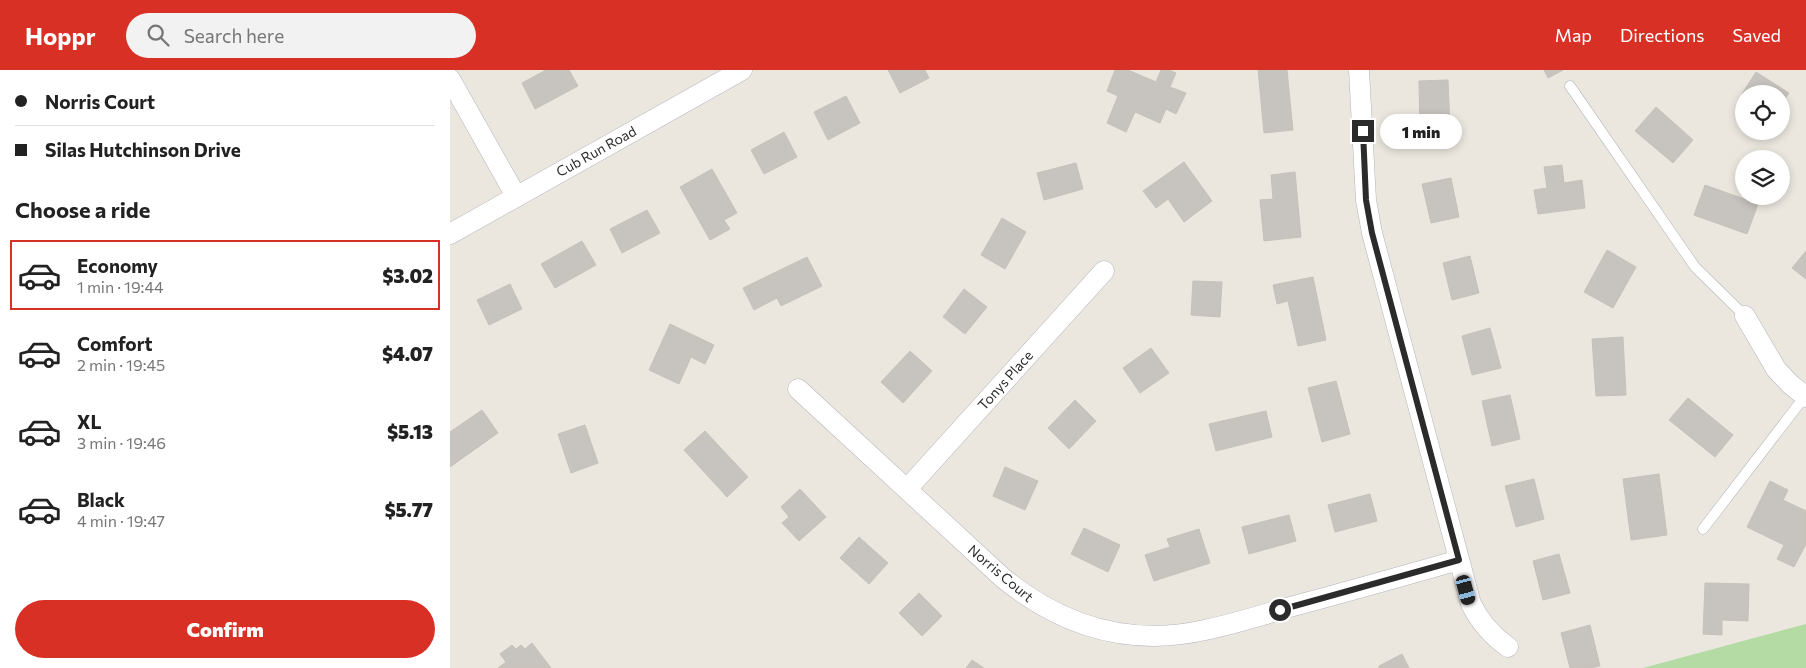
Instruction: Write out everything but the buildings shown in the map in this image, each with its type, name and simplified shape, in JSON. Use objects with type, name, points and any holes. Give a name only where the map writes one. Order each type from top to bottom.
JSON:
[{"type":"street","name":"Cub Run Road","points":[[450,234],[742,70]]},
{"type":"street","points":[[1359,70],[1366,200],[1372,233],[1470,604],[1479,621],[1495,638],[1508,646]]},
{"type":"street","points":[[450,79],[516,196]]},
{"type":"street","name":"Tonys Place","points":[[907,489],[1104,271]]},
{"type":"street","points":[[1745,316],[1776,369],[1805,397]]},
{"type":"street","name":"Norris Court","points":[[798,389],[1019,590],[1036,602],[1068,619],[1113,632],[1144,636],[1205,630],[1374,585],[1459,560]]},
{"type":"lane","points":[[1570,86],[1695,267],[1745,316]]},
{"type":"lane","points":[[1703,529],[1805,397]]},
{"type":"green space","points":[[1806,624],[1806,668],[1643,668]]},
{"type":"route","points":[[1280,610],[1459,560],[1372,233],[1366,200],[1363,131]]}]
